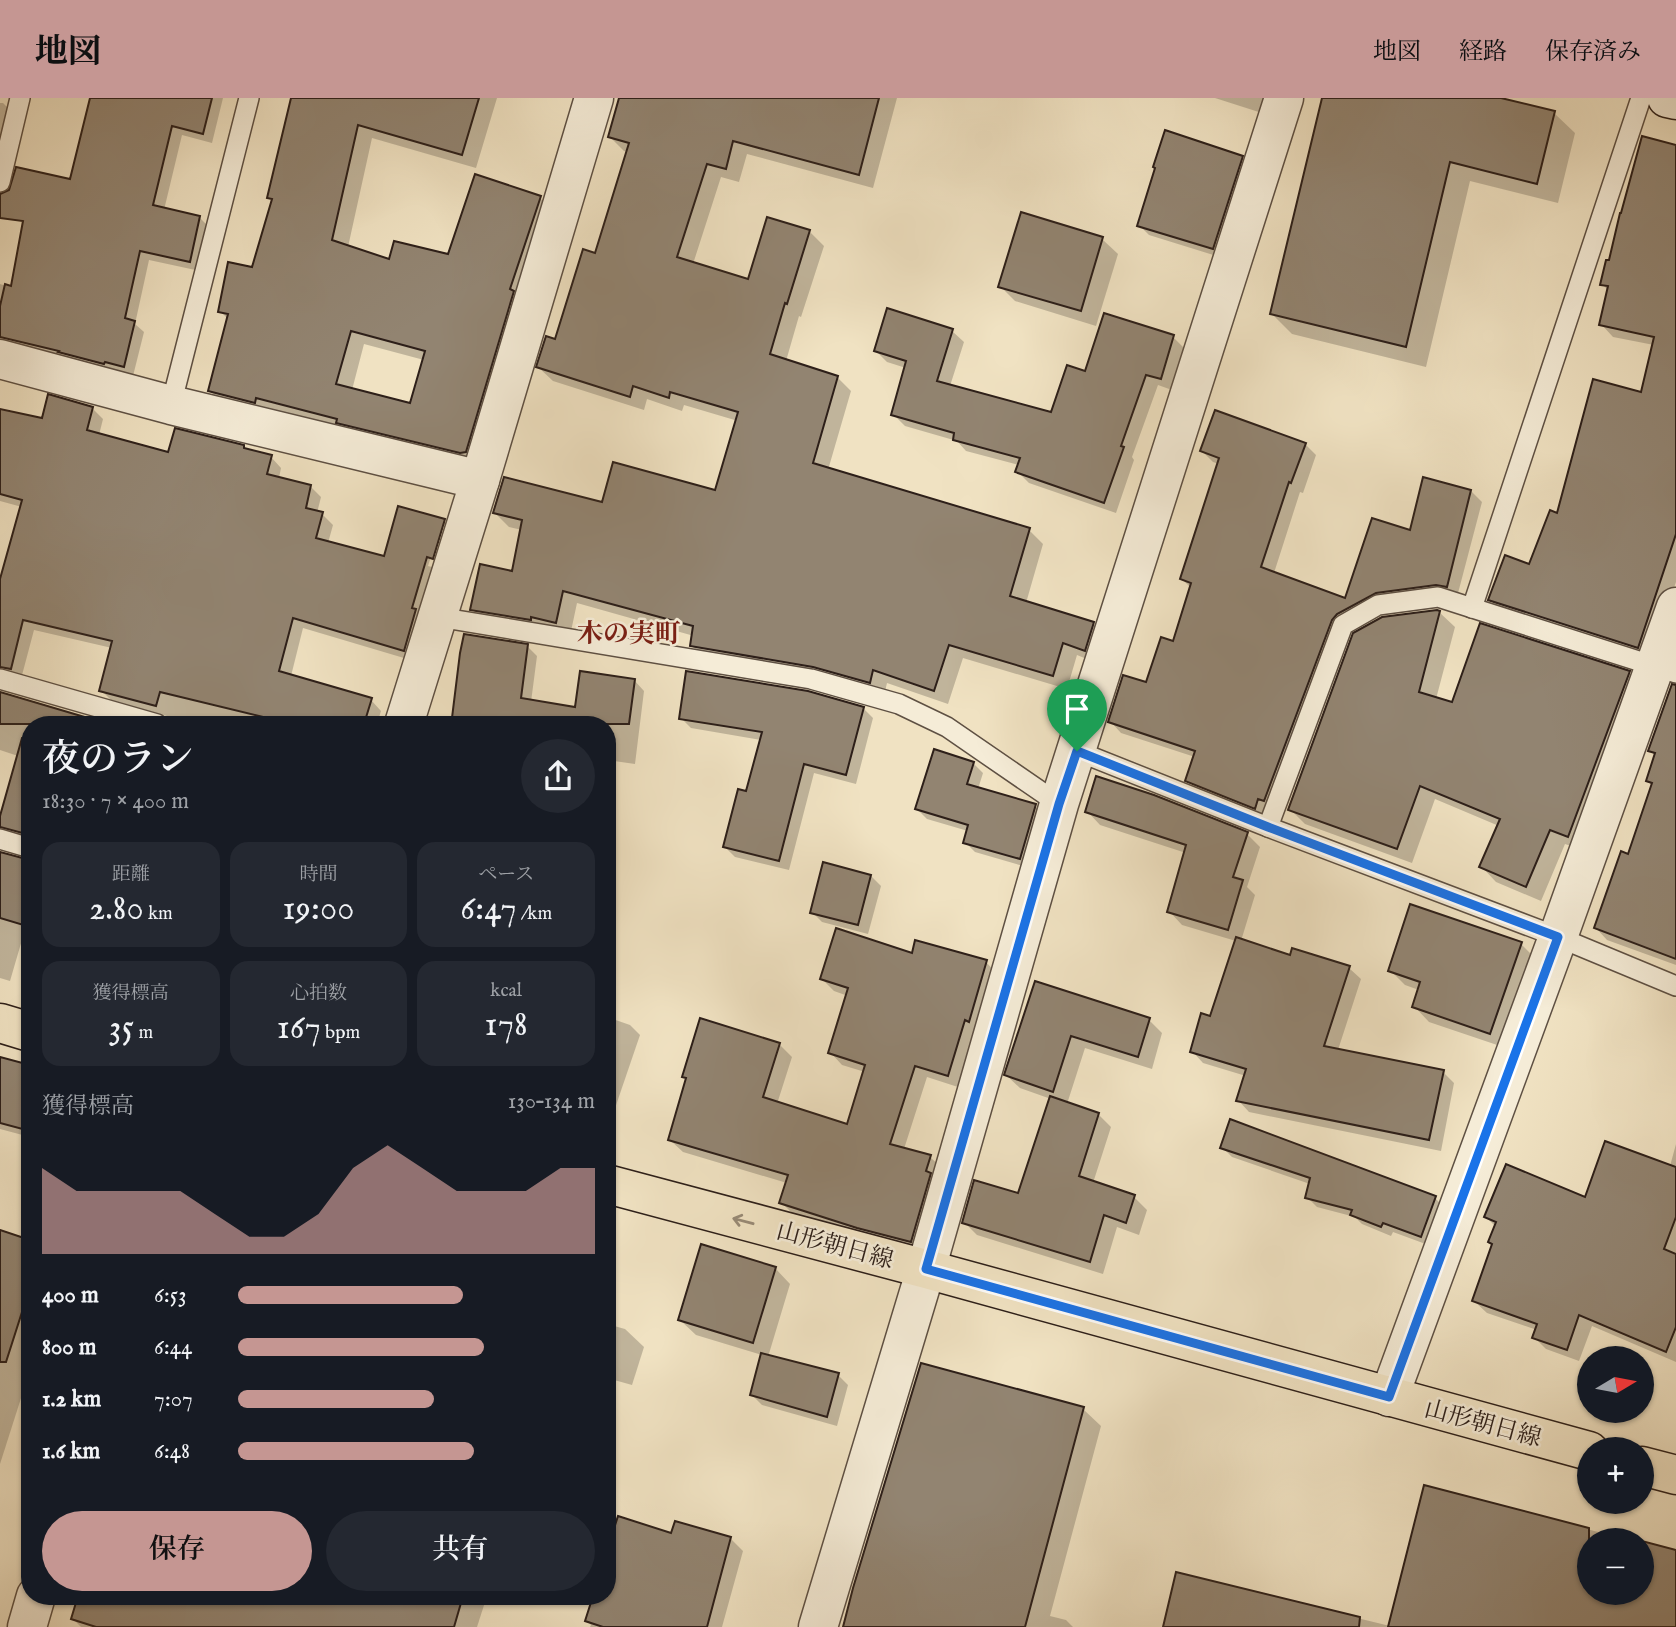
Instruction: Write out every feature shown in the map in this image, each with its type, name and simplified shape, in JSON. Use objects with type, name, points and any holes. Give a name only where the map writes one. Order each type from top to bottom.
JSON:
[{"type":"main road","points":[[0,1023],[21,1029]]},
{"type":"main road","name":"山形朝日線","points":[[616,1186],[1577,1448]]},
{"type":"main road","points":[[1654,1469],[1676,1475]]},
{"type":"street","points":[[407,716],[594,98]]},
{"type":"street","points":[[818,1627],[926,1269],[1059,804],[1284,98]]},
{"type":"street","points":[[1667,98],[1676,100]]},
{"type":"street","points":[[0,359],[171,405],[480,480]]},
{"type":"street","points":[[1389,1397],[1558,937],[1666,670],[1676,607]]},
{"type":"street","points":[[27,1627],[33,1605]]},
{"type":"lane","points":[[0,182],[20,98]]},
{"type":"lane","points":[[171,405],[249,98]]},
{"type":"lane","points":[[1472,608],[1641,98]]},
{"type":"lane","points":[[1268,827],[1343,625],[1378,605],[1438,597],[1666,670]]},
{"type":"lane","points":[[438,617],[811,679],[899,704],[947,727],[1059,804]]},
{"type":"lane","points":[[0,679],[114,716]]},
{"type":"lane","points":[[1077,751],[1558,937],[1676,986]]},
{"type":"lane","points":[[0,839],[21,845]]},
{"type":"building","points":[[90,98],[212,98],[203,134],[172,126],[153,205],[200,216],[190,262],[140,251],[125,318],[135,321],[124,367],[0,337],[0,306],[5,284],[11,286],[23,221],[0,218],[0,194],[9,190],[16,167],[70,179]]},
{"type":"building","points":[[291,98],[479,98],[462,155],[358,125],[332,240],[389,259],[394,241],[448,254],[475,174],[541,196],[510,289],[514,291],[466,452],[460,453],[336,423],[337,419],[256,398],[255,403],[208,391],[228,314],[218,312],[228,262],[252,267],[272,199],[267,198]],"holes":[[[351,331],[425,351],[410,403],[336,384]]]},
{"type":"building","points":[[619,98],[879,98],[859,175],[733,141],[726,169],[707,164],[677,257],[748,279],[767,217],[810,230],[770,354],[838,376],[813,463],[1030,528],[1010,596],[1094,622],[1085,651],[1063,643],[1053,676],[949,645],[934,691],[873,670],[870,683],[813,667],[690,646],[693,626],[563,591],[556,623],[531,617],[531,620],[470,610],[480,564],[512,571],[522,520],[493,513],[504,477],[602,502],[613,462],[715,490],[738,412],[670,392],[669,398],[633,386],[630,397],[536,367],[546,336],[555,339],[583,249],[595,253],[629,143],[608,137]]},
{"type":"building","points":[[1322,98],[1501,98],[1555,111],[1537,184],[1450,162],[1406,347],[1270,314]]},
{"type":"building","points":[[1165,130],[1243,156],[1213,249],[1137,226]]},
{"type":"building","points":[[1642,136],[1676,145],[1676,534],[1638,648],[1488,600],[1505,555],[1529,564],[1550,510],[1557,513],[1593,379],[1641,392],[1654,337],[1599,325],[1608,286],[1600,285]]},
{"type":"building","points":[[1021,212],[1103,237],[1081,311],[998,287]]},
{"type":"building","points":[[887,308],[953,329],[937,381],[1051,412],[1067,365],[1085,371],[1104,313],[1174,335],[1161,379],[1146,375],[1104,503],[1015,472],[1020,458],[953,440],[954,433],[891,415],[906,361],[874,351]]},
{"type":"building","points":[[48,394],[93,407],[87,430],[168,452],[175,428],[244,445],[244,448],[272,455],[267,474],[311,485],[306,508],[323,512],[316,538],[384,556],[398,506],[445,519],[433,559],[427,557],[412,608],[416,609],[404,651],[293,618],[279,671],[372,698],[366,716],[259,716],[160,692],[156,706],[99,691],[112,641],[23,620],[11,669],[0,667],[0,579],[22,500],[0,494],[0,409],[42,418]]},
{"type":"building","points":[[1215,410],[1306,443],[1291,483],[1289,482],[1261,567],[1345,598],[1372,518],[1410,530],[1423,477],[1471,490],[1447,587],[1436,585],[1376,593],[1337,614],[1332,620],[1264,801],[1258,799],[1255,809],[1185,781],[1195,751],[1108,722],[1123,675],[1146,682],[1161,637],[1173,641],[1191,583],[1180,579],[1219,458],[1200,451]]},
{"type":"building","points":[[1440,611],[1419,692],[1452,702],[1480,623],[1630,671],[1568,837],[1550,830],[1526,887],[1479,867],[1500,819],[1420,786],[1397,849],[1288,810],[1353,633],[1382,617]]},
{"type":"building","points":[[464,634],[528,644],[521,698],[575,707],[580,671],[635,679],[629,724],[616,724],[616,716],[452,716]]},
{"type":"building","points":[[686,671],[808,691],[864,707],[846,775],[804,764],[779,861],[723,847],[738,789],[746,791],[762,732],[679,719]]},
{"type":"building","points":[[1672,684],[1676,685],[1676,959],[1594,928],[1621,851],[1628,854],[1652,783],[1646,781],[1655,753],[1648,751]]},
{"type":"building","points":[[0,692],[81,716],[21,716],[21,724],[0,724]]},
{"type":"building","points":[[21,742],[21,833],[0,827],[0,816]]},
{"type":"building","points":[[934,749],[974,762],[967,784],[1036,804],[1020,859],[963,843],[968,825],[915,809]]},
{"type":"building","points":[[1096,776],[1154,795],[1248,832],[1233,877],[1243,880],[1228,930],[1167,912],[1186,845],[1085,812]]},
{"type":"building","points":[[0,852],[21,858],[21,924],[0,918]]},
{"type":"building","points":[[823,862],[871,875],[858,925],[810,913]]},
{"type":"building","points":[[1410,904],[1522,942],[1490,1034],[1412,1007],[1420,982],[1388,971]]},
{"type":"building","points":[[836,928],[912,953],[915,940],[987,960],[969,1022],[965,1020],[948,1076],[915,1066],[890,1144],[931,1155],[926,1171],[931,1173],[911,1242],[779,1203],[788,1175],[668,1140],[686,1078],[682,1077],[700,1018],[780,1043],[763,1097],[847,1124],[865,1065],[828,1053],[848,988],[820,979]]},
{"type":"building","points":[[1236,937],[1290,955],[1292,948],[1350,966],[1324,1046],[1444,1070],[1429,1140],[1236,1101],[1246,1069],[1190,1052],[1201,1013],[1210,1016]]},
{"type":"building","points":[[1035,981],[1150,1018],[1138,1057],[1071,1036],[1053,1092],[1004,1075]]},
{"type":"building","points":[[0,1057],[21,1063],[21,1129],[0,1123]]},
{"type":"building","points":[[1050,1096],[1099,1113],[1079,1176],[1135,1195],[1126,1223],[1104,1215],[1090,1262],[962,1223],[974,1180],[1018,1193]]},
{"type":"building","points":[[1230,1119],[1436,1196],[1421,1237],[1383,1223],[1381,1227],[1350,1215],[1352,1210],[1305,1198],[1310,1178],[1220,1148]]},
{"type":"building","points":[[1605,1141],[1676,1167],[1676,1217],[1664,1249],[1676,1254],[1676,1327],[1666,1352],[1579,1315],[1567,1350],[1532,1338],[1537,1324],[1472,1301],[1492,1244],[1488,1242],[1496,1222],[1484,1217],[1506,1164],[1585,1197]]},
{"type":"building","points":[[0,1230],[21,1237],[21,1315],[6,1362],[0,1362]]},
{"type":"building","points":[[701,1244],[776,1267],[753,1343],[678,1320]]},
{"type":"building","points":[[761,1353],[839,1373],[827,1417],[750,1395]]},
{"type":"building","points":[[921,1363],[1084,1407],[1025,1627],[843,1627]]},
{"type":"building","points":[[1424,1485],[1589,1528],[1577,1528],[1577,1605],[1654,1605],[1654,1544],[1676,1550],[1676,1627],[1388,1627]]},
{"type":"building","points":[[618,1516],[671,1533],[675,1521],[731,1537],[707,1627],[603,1627],[585,1621],[590,1605],[616,1605]]},
{"type":"building","points":[[1176,1572],[1360,1617],[1359,1627],[1163,1627]]},
{"type":"building","points":[[75,1605],[460,1605],[454,1627],[96,1627],[71,1619]]},
{"type":"district","name":"木の実町","points":[[629,633]]},
{"type":"route","points":[[1077,751],[1558,937],[1389,1397],[926,1269],[1059,804],[1077,751]]}]
